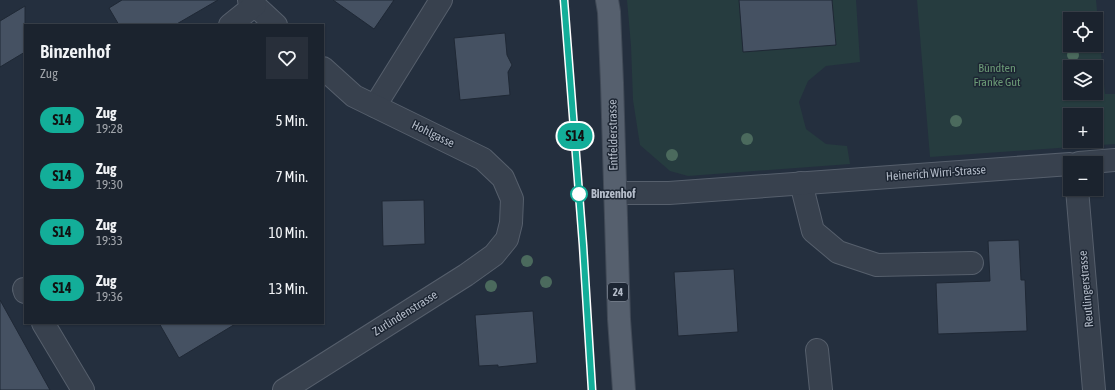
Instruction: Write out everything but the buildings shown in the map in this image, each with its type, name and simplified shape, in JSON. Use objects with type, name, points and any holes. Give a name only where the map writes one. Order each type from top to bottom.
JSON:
[{"type":"main road","name":"Entfelderstrasse","points":[[607,0],[612,75],[619,319],[624,390]]},
{"type":"street","points":[[375,106],[441,0]]},
{"type":"street","points":[[231,24],[252,3],[275,24]]},
{"type":"street","name":"Hohlgasse","points":[[324,69],[354,96],[483,159],[503,178],[512,200],[511,223]]},
{"type":"street","points":[[1103,161],[1115,160]]},
{"type":"street","name":"Heinerich Wirri-Strasse","points":[[615,193],[669,193],[1063,164]]},
{"type":"street","points":[[801,183],[813,231],[838,252],[877,265],[972,264]]},
{"type":"street","name":"Reutlingerstrasse","points":[[1078,196],[1094,390]]},
{"type":"street","name":"Zurlindenstrasse","points":[[284,390],[466,275],[494,255],[507,239],[511,223]]},
{"type":"street","points":[[45,324],[83,390]]},
{"type":"street","points":[[817,350],[821,390]]},
{"type":"green space","points":[[627,0],[739,0],[743,52],[835,45],[832,0],[856,0],[860,62],[826,66],[808,81],[799,102],[806,129],[826,144],[847,146],[850,164],[688,176],[670,171],[640,145],[633,100],[631,46]]},
{"type":"green space","name":"Bündten Franke Gut","points":[[917,0],[1096,0],[1097,12],[1063,12],[1063,52],[1101,52],[1102,60],[1063,60],[1063,100],[1103,100],[1103,73],[1105,94],[1115,94],[1115,144],[1103,145],[1103,108],[1063,108],[1063,148],[930,157]]},
{"type":"railway","points":[[564,0],[584,261],[592,390]]},
{"type":"train","name":"S14","points":[[564,0],[583,245],[592,390]]},
{"type":"place","name":"Binzenhof","points":[[579,194]]}]
